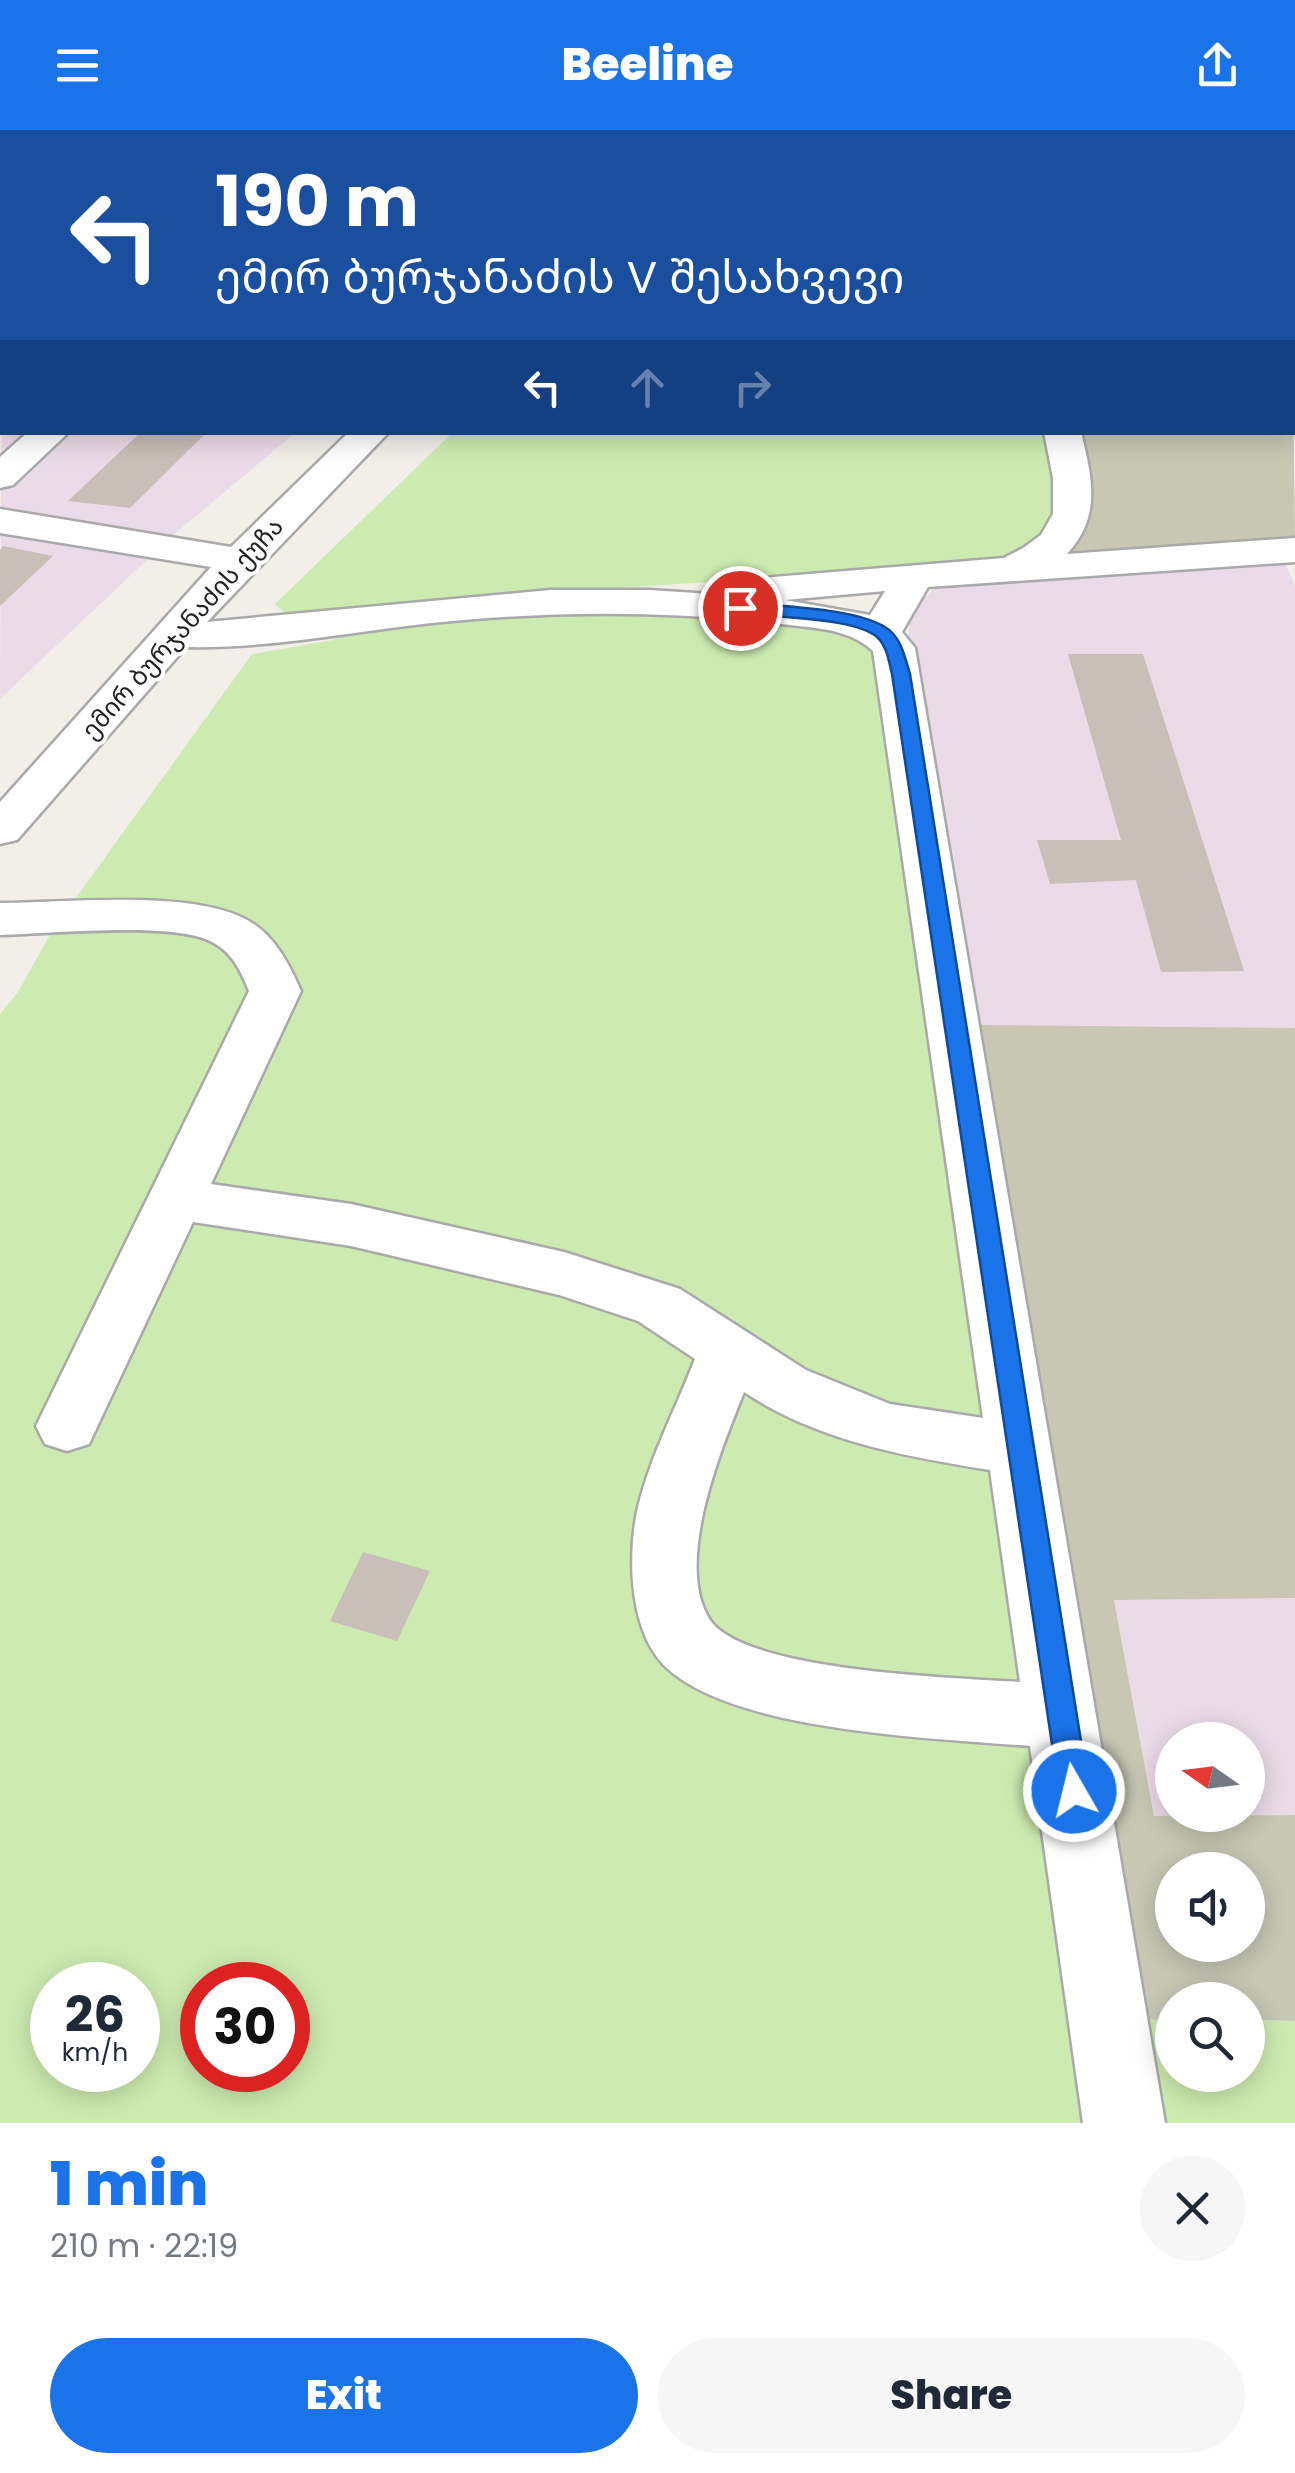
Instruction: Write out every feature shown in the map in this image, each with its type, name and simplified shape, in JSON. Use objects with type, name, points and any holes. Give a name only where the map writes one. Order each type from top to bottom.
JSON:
[{"type":"street","points":[[0,478],[48,435]]},
{"type":"street","name":"ემირ ბურჯანაძის ქუჩა","points":[[0,830],[240,560],[367,435]]},
{"type":"street","points":[[1014,568],[1045,555],[1072,519],[1077,498],[1063,435]]},
{"type":"street","points":[[0,521],[240,560]]},
{"type":"street","points":[[174,634],[291,632],[401,614],[661,599],[1014,568],[1295,550]]},
{"type":"street","points":[[881,631],[914,576]]},
{"type":"street","points":[[661,599],[847,621],[881,631],[894,648],[1124,2123]]},
{"type":"street","points":[[0,919],[168,919],[226,929],[260,954],[275,991],[67,1426]]},
{"type":"street","points":[[176,1199],[351,1225],[564,1274],[659,1306],[784,1387],[884,1428],[1020,1449]]},
{"type":"street","points":[[729,1352],[669,1515],[665,1587],[688,1646],[723,1668],[782,1690],[1063,1718]]},
{"type":"shaded area","points":[[1,435],[293,435],[172,536],[0,699]]},
{"type":"shaded area","points":[[1074,435],[1294,435],[1295,537],[1062,558]]},
{"type":"shaded area","points":[[1283,559],[1295,586],[1295,1028],[981,1025],[907,641],[912,611],[934,589],[964,582]]},
{"type":"shaded area","points":[[981,1025],[1295,1028],[1295,1598],[1114,1600],[1155,1832],[1265,1832],[1265,1815],[1295,1815],[1295,2021],[1265,2020],[1265,1982],[1155,1982],[1155,2020],[1129,2019]]},
{"type":"shaded area","points":[[1295,1598],[1295,1815],[1265,1815],[1265,1722],[1155,1722],[1154,1816],[1114,1599]]},
{"type":"green space","points":[[450,435],[1074,435],[1087,496],[1088,525],[1062,558],[396,603],[293,620],[275,604]]},
{"type":"green space","points":[[555,611],[663,613],[840,630],[868,643],[880,665],[1090,2123],[0,2123],[0,1014],[18,992],[52,931],[252,654],[328,641],[396,621]]},
{"type":"green space","points":[[1129,2019],[1155,2020],[1155,2092],[1265,2092],[1265,2020],[1295,2021],[1295,2123],[1146,2123]]},
{"type":"building","points":[[138,435],[204,435],[130,508],[68,501]]},
{"type":"building","points":[[3,546],[53,556],[0,606],[0,550]]},
{"type":"building","points":[[1068,654],[1143,654],[1244,971],[1161,972],[1136,880],[1050,884],[1037,840],[1121,840]]},
{"type":"building","points":[[363,1552],[430,1571],[397,1641],[330,1621]]},
{"type":"route","points":[[740,608],[847,621],[881,631],[894,648],[1074,1791]]}]
